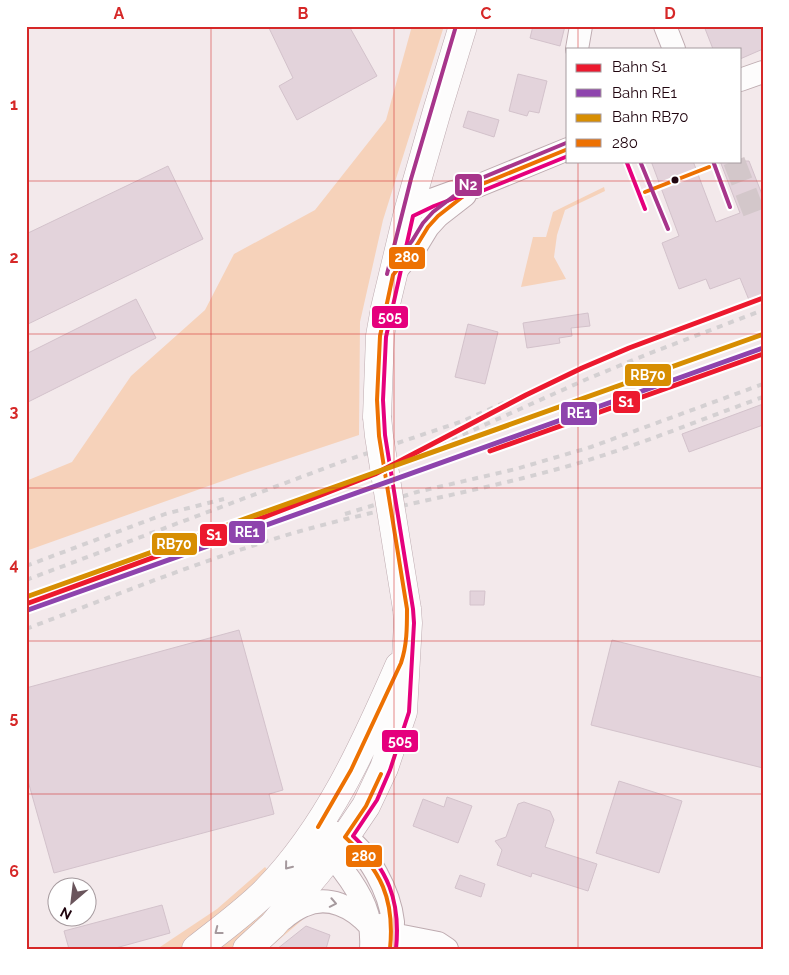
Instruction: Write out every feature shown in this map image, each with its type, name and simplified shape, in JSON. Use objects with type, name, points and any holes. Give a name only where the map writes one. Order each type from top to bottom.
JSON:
[{"type":"main road","points":[[248,948],[273,924],[338,846],[366,806],[384,768],[403,712],[408,623],[377,417],[380,336],[408,212],[436,111],[463,26]]},
{"type":"main road","points":[[196,949],[241,914],[281,874],[318,827],[351,770],[375,721],[405,650]]},
{"type":"street","points":[[577,48],[581,26]]},
{"type":"street","points":[[664,26],[674,48]]},
{"type":"street","points":[[742,79],[763,72]]},
{"type":"street","points":[[408,212],[431,200],[475,187],[566,150]]},
{"type":"street","points":[[393,275],[433,222],[475,187]]},
{"type":"street","points":[[318,827],[325,844],[338,846],[366,858],[388,896],[392,922],[391,941]]},
{"type":"street","points":[[338,846],[362,896],[368,918],[371,949]]},
{"type":"street","points":[[273,924],[303,906],[316,901],[324,901],[349,907],[359,914],[376,921],[391,941]]},
{"type":"street","points":[[391,941],[438,943],[447,949]]},
{"type":"shaded area","points":[[412,26],[444,26],[383,220],[360,322],[359,435],[245,473],[26,551],[26,481],[72,462],[131,376],[205,310],[234,254],[315,210],[386,120]]},
{"type":"shaded area","points":[[604,187],[605,191],[565,210],[557,235],[554,257],[566,279],[521,287],[533,237],[546,237],[553,212]]},
{"type":"shaded area","points":[[265,867],[307,916],[268,949],[157,949],[217,909]]},
{"type":"building","points":[[268,26],[349,26],[377,76],[297,120],[279,86],[293,78]]},
{"type":"building","points":[[533,26],[565,26],[560,46],[530,38]]},
{"type":"building","points":[[704,26],[763,26],[763,49],[742,58],[742,48],[713,48]]},
{"type":"building","points":[[518,74],[547,81],[539,113],[529,111],[527,116],[509,111]]},
{"type":"building","points":[[468,111],[499,120],[494,137],[463,127]]},
{"type":"building","points":[[749,161],[763,197],[763,294],[749,300],[740,278],[710,289],[706,279],[679,289],[662,243],[679,236],[651,162],[693,162],[716,222],[740,213],[720,162]]},
{"type":"building","points":[[168,166],[203,239],[26,325],[26,234]]},
{"type":"building","points":[[136,299],[156,338],[26,403],[26,354]]},
{"type":"building","points":[[588,313],[590,326],[571,328],[572,336],[559,338],[560,343],[527,348],[523,323]]},
{"type":"building","points":[[468,324],[498,332],[485,384],[455,377]]},
{"type":"building","points":[[763,404],[763,425],[689,452],[682,434]]},
{"type":"building","points":[[470,591],[485,591],[484,605],[470,605]]},
{"type":"building","points":[[239,630],[283,790],[269,794],[274,814],[54,873],[26,774],[26,688]]},
{"type":"building","points":[[612,640],[763,678],[763,768],[591,725]]},
{"type":"building","points":[[619,781],[682,801],[659,873],[596,853]]},
{"type":"building","points":[[447,797],[472,806],[458,843],[413,826],[423,799],[444,807]]},
{"type":"building","points":[[524,802],[550,811],[554,820],[545,847],[597,864],[588,891],[532,873],[531,877],[497,865],[502,850],[495,841],[506,837],[518,804]]},
{"type":"building","points":[[460,875],[485,884],[481,897],[455,888]]},
{"type":"building","points":[[162,905],[170,933],[112,949],[69,949],[64,931],[75,928],[98,928],[98,922]]},
{"type":"building","points":[[306,926],[330,935],[326,949],[277,949]]},
{"type":"tunnel","points":[[734,162],[756,218]]},
{"type":"railway","points":[[375,474],[587,379],[763,310]]},
{"type":"railway","points":[[26,580],[344,461],[463,421],[582,368]]},
{"type":"railway","points":[[345,514],[417,492],[516,469],[591,447],[763,384]]},
{"type":"railway","points":[[26,629],[228,554],[297,532],[581,462],[763,397]]},
{"type":"railway","points":[[26,566],[165,514],[224,499]]},
{"type":"rail line","name":"S1","points":[[26,604],[267,516],[375,474],[582,368],[629,348],[763,298]]},
{"type":"rail line","name":"RB70","points":[[26,597],[761,335]]},
{"type":"rail line","name":"RE1","points":[[28,610],[763,348]]},
{"type":"rail line","name":"S1","points":[[490,451],[763,354]]},
{"type":"transit line","name":"N2","points":[[387,274],[411,179],[456,26]]},
{"type":"transit line","name":"N2","points":[[396,261],[433,212],[472,182],[566,143]]},
{"type":"transit line","name":"280","points":[[318,827],[351,770],[401,663],[406,643],[407,609],[379,436],[377,400],[380,336],[393,275],[438,216],[475,187],[566,150]]},
{"type":"transit line","name":"505","points":[[396,949],[396,916],[390,887],[375,861],[353,836],[377,800],[390,770],[409,712],[414,623],[385,435],[383,400],[386,337],[413,216],[434,206],[455,198],[477,193],[566,157]]},
{"type":"transit line","name":"N2","points":[[640,162],[668,229]]},
{"type":"transit line","name":"N2","points":[[713,162],[730,207]]},
{"type":"transit line","name":"505","points":[[627,163],[645,209]]},
{"type":"transit line","name":"280","points":[[645,192],[709,167]]},
{"type":"transit line","name":"280","points":[[381,774],[366,806],[345,837],[368,861],[383,887],[390,915],[390,949]]}]
